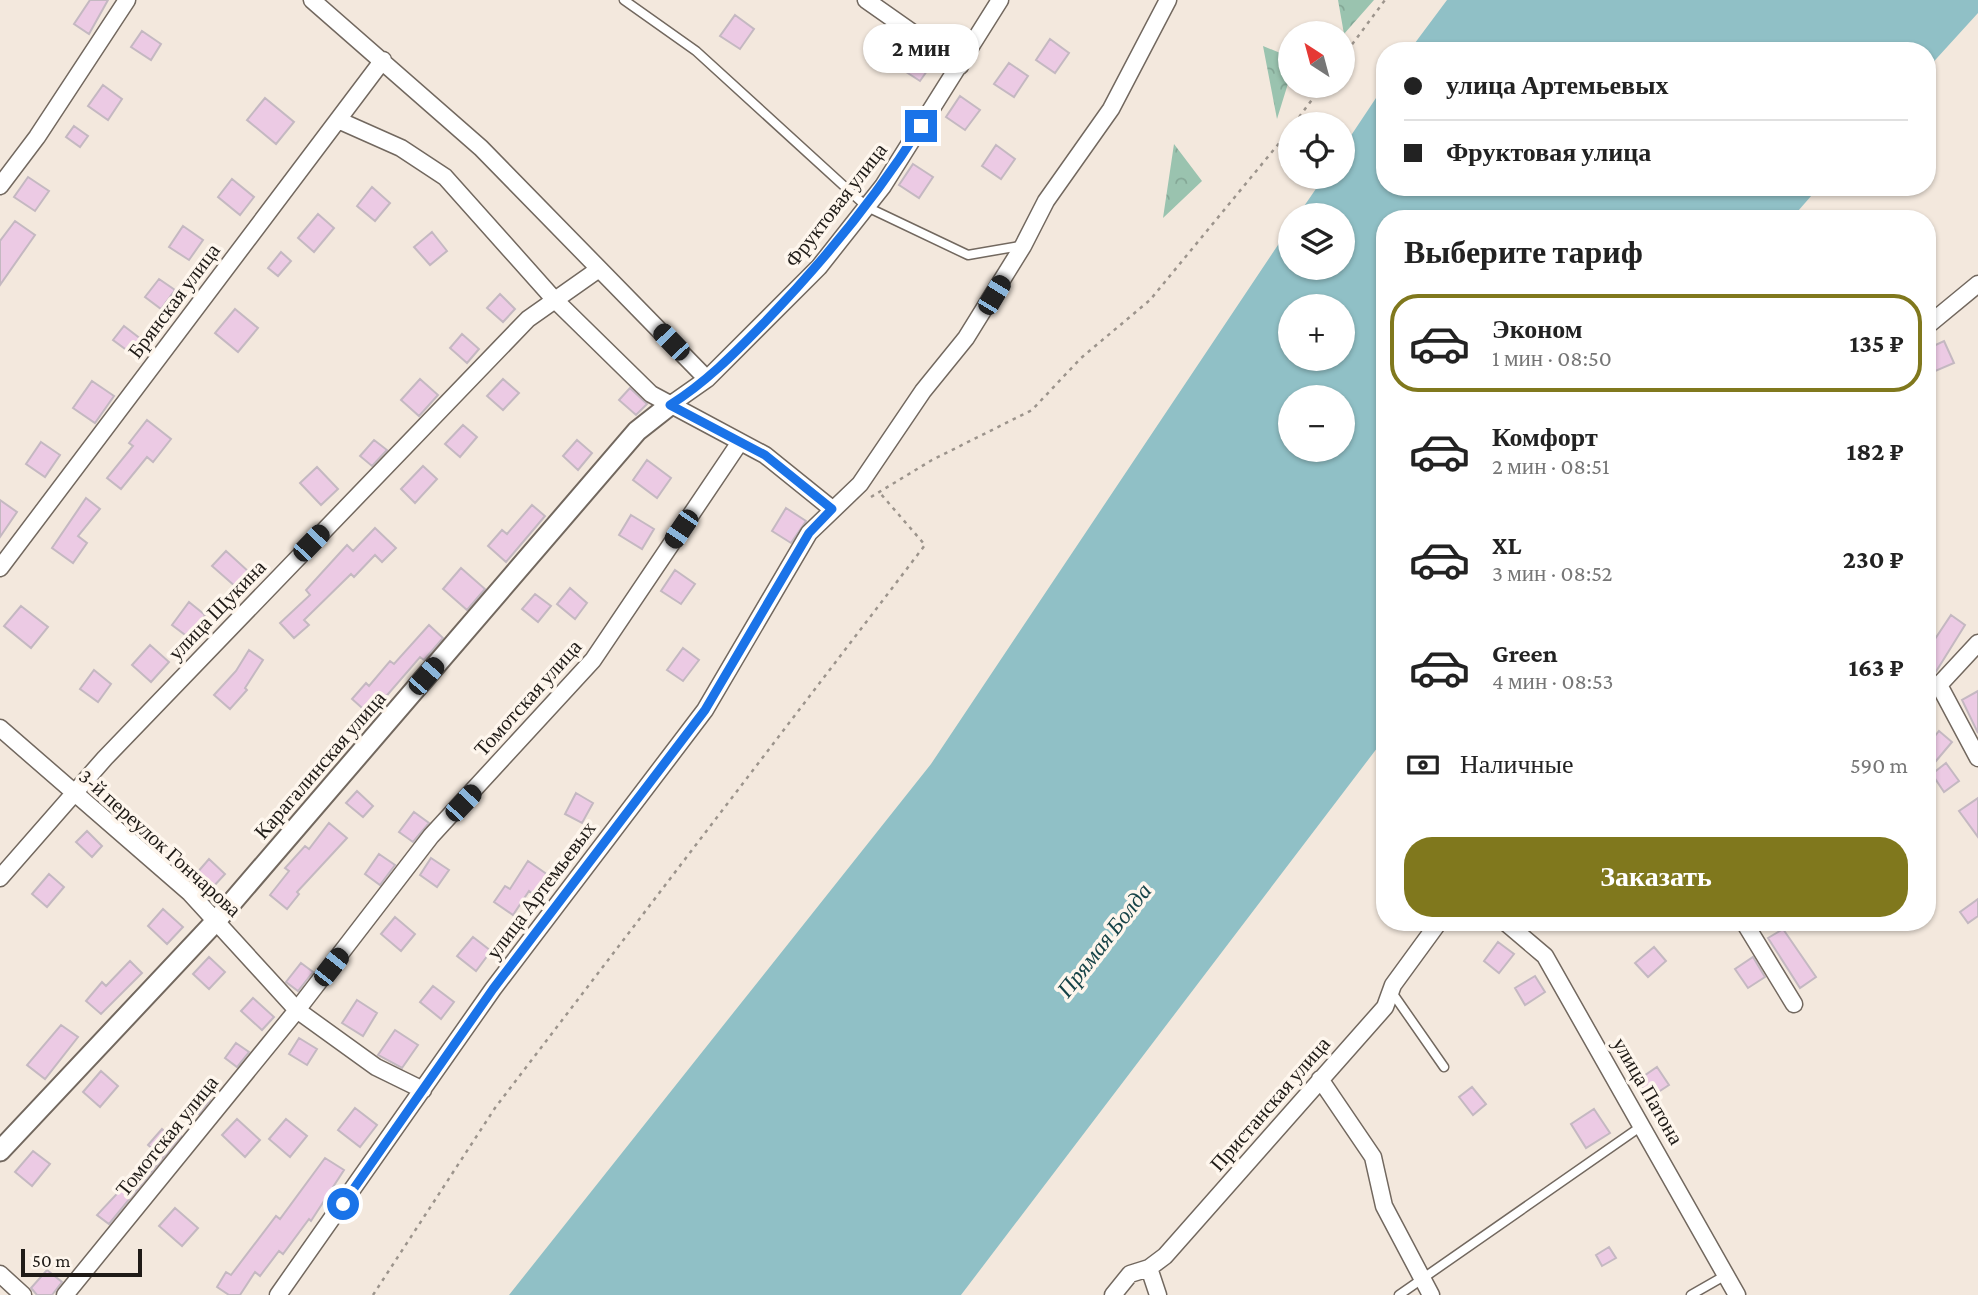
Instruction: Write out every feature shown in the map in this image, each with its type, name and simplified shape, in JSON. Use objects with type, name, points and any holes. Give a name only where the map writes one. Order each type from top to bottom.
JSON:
[{"type":"street","points":[[0,186],[37,137],[127,0]]},
{"type":"street","points":[[312,0],[481,148],[707,379]]},
{"type":"street","points":[[866,0],[960,66]]},
{"type":"street","name":"Фруктовая улица","points":[[670,405],[707,379],[819,267],[867,206],[960,66],[1000,0]]},
{"type":"street","name":"улица Артемьевых","points":[[278,1295],[493,989],[705,710],[809,533],[860,484],[922,391],[966,338],[1023,246],[1046,201],[1111,109],[1168,0]]},
{"type":"street","name":"Брянская улица","points":[[0,568],[383,60]]},
{"type":"street","points":[[338,120],[401,148],[445,177],[553,298],[607,354],[651,394],[765,455],[832,509]]},
{"type":"street","name":"улица Щукина","points":[[0,878],[74,793],[272,582],[528,319],[553,298],[599,269]]},
{"type":"street","points":[[1936,319],[1978,284]]},
{"type":"street","name":"Карагалинская улица","points":[[0,1151],[216,921],[637,431],[670,405]]},
{"type":"street","name":"Томотская улица","points":[[65,1295],[297,1010],[431,836],[593,660],[740,442]]},
{"type":"street","points":[[1978,643],[1938,685],[1978,758]]},
{"type":"street","name":"3-й переулок Гончарова","points":[[0,728],[190,893],[297,1010],[376,1067],[423,1090]]},
{"type":"street","name":"Пристанская улица","points":[[1113,1295],[1130,1274],[1149,1268],[1166,1256],[1385,1007],[1391,991],[1433,931]]},
{"type":"street","name":"улица Патона","points":[[1516,931],[1545,956],[1644,1125],[1737,1295]]},
{"type":"street","points":[[1749,931],[1794,1004]]},
{"type":"street","points":[[1320,1079],[1373,1157],[1384,1206],[1431,1295]]},
{"type":"street","points":[[1149,1268],[1158,1295]]},
{"type":"street","points":[[0,1274],[23,1295]]},
{"type":"lane","points":[[624,0],[696,51],[867,206],[968,255],[1023,246]]},
{"type":"lane","points":[[1391,991],[1444,1067]]},
{"type":"lane","points":[[1399,1295],[1644,1125]]},
{"type":"lane","points":[[1691,1295],[1726,1275]]},
{"type":"path","points":[[1355,40],[1385,0]]},
{"type":"path","points":[[868,499],[932,460],[1032,410],[1081,358],[1150,300],[1278,145]]},
{"type":"path","points":[[373,1295],[495,1108],[925,545],[880,493]]},
{"type":"green space","points":[[1338,0],[1374,0],[1355,22],[1342,21]]},
{"type":"green space","points":[[1263,46],[1278,52],[1278,98],[1284,98],[1277,119]]},
{"type":"green space","points":[[1174,144],[1202,181],[1163,218]]},
{"type":"water","points":[[1447,0],[1978,0],[1978,13],[1936,59],[1936,42],[1416,42]]},
{"type":"water","name":"Прямая Болда","points":[[1376,98],[1376,196],[1811,196],[1799,210],[1376,210],[1376,750],[961,1295],[509,1295],[931,764],[1278,245],[1278,280],[1355,280],[1355,203],[1306,203],[1316,189],[1355,189],[1355,130]]},
{"type":"building","points":[[90,0],[108,0],[89,34],[74,24]]},
{"type":"building","points":[[735,15],[754,29],[740,49],[720,36]]},
{"type":"building","points":[[142,31],[161,44],[151,60],[131,47]]},
{"type":"building","points":[[1050,39],[1069,53],[1055,73],[1036,60]]},
{"type":"building","points":[[915,47],[934,61],[920,81],[900,68]]},
{"type":"building","points":[[1009,63],[1028,76],[1014,97],[994,84]]},
{"type":"building","points":[[103,85],[122,99],[108,120],[88,106]]},
{"type":"building","points":[[960,96],[980,110],[965,130],[946,117]]},
{"type":"building","points":[[265,98],[294,122],[276,144],[247,120]]},
{"type":"building","points":[[74,126],[88,136],[80,147],[66,137]]},
{"type":"building","points":[[996,145],[1015,159],[1001,179],[982,166]]},
{"type":"building","points":[[913,164],[933,177],[919,198],[899,185]]},
{"type":"building","points":[[28,177],[49,191],[35,211],[14,197]]},
{"type":"building","points":[[232,179],[254,197],[240,215],[218,197]]},
{"type":"building","points":[[372,187],[390,203],[375,221],[357,206]]},
{"type":"building","points":[[318,214],[334,228],[314,252],[298,238]]},
{"type":"building","points":[[15,221],[35,235],[0,285],[0,241]]},
{"type":"building","points":[[183,226],[203,240],[189,260],[169,247]]},
{"type":"building","points":[[432,232],[447,251],[430,265],[414,247]]},
{"type":"building","points":[[281,252],[291,261],[278,276],[268,268]]},
{"type":"building","points":[[159,279],[175,290],[161,309],[145,297]]},
{"type":"building","points":[[500,294],[515,309],[503,322],[487,308]]},
{"type":"building","points":[[235,309],[258,328],[238,352],[215,333]]},
{"type":"building","points":[[124,326],[146,343],[136,357],[113,340]]},
{"type":"building","points":[[462,334],[479,349],[467,363],[450,348]]},
{"type":"building","points":[[1944,341],[1954,363],[1936,371],[1936,345]]},
{"type":"building","points":[[420,379],[438,395],[419,416],[401,400]]},
{"type":"building","points":[[503,379],[519,393],[503,410],[487,396]]},
{"type":"building","points":[[92,381],[114,396],[95,423],[73,408]]},
{"type":"building","points":[[630,388],[647,404],[636,415],[619,400]]},
{"type":"building","points":[[147,420],[171,439],[153,462],[147,457],[121,489],[107,478],[133,446],[129,443]]},
{"type":"building","points":[[463,425],[477,437],[460,457],[445,444]]},
{"type":"building","points":[[374,440],[387,450],[372,466],[360,456]]},
{"type":"building","points":[[577,440],[592,453],[578,470],[563,456]]},
{"type":"building","points":[[41,442],[60,455],[45,477],[26,464]]},
{"type":"building","points":[[647,460],[671,478],[657,498],[633,480]]},
{"type":"building","points":[[423,466],[437,479],[415,503],[401,489]]},
{"type":"building","points":[[317,467],[338,489],[321,505],[300,483]]},
{"type":"building","points":[[86,498],[100,509],[78,536],[87,543],[73,563],[52,548]]},
{"type":"building","points":[[0,500],[17,512],[0,537]]},
{"type":"building","points":[[532,505],[545,516],[506,562],[488,546],[502,530],[507,534]]},
{"type":"building","points":[[786,508],[806,521],[791,543],[772,531]]},
{"type":"building","points":[[631,515],[654,529],[642,549],[619,535]]},
{"type":"building","points":[[375,528],[396,548],[382,562],[375,555],[354,577],[351,574],[304,620],[309,625],[294,638],[280,623],[310,595],[306,590],[347,545],[353,551]]},
{"type":"building","points":[[226,551],[249,572],[236,587],[212,566]]},
{"type":"building","points":[[461,568],[485,589],[467,610],[443,589]]},
{"type":"building","points":[[675,570],[695,584],[681,604],[661,591]]},
{"type":"building","points":[[570,588],[587,603],[575,619],[557,604]]},
{"type":"building","points":[[535,594],[551,606],[538,622],[522,609]]},
{"type":"building","points":[[189,602],[205,615],[188,637],[172,625]]},
{"type":"building","points":[[21,606],[48,627],[31,648],[4,626]]},
{"type":"building","points":[[1951,615],[1965,625],[1936,672],[1936,638]]},
{"type":"building","points":[[429,625],[443,638],[424,660],[420,657],[370,715],[352,699],[366,683],[369,686],[390,661],[394,664]]},
{"type":"building","points":[[150,645],[169,662],[151,682],[132,665]]},
{"type":"building","points":[[683,648],[699,660],[683,681],[667,670]]},
{"type":"building","points":[[249,650],[263,660],[245,688],[247,690],[230,709],[214,695],[236,671]]},
{"type":"building","points":[[94,670],[111,684],[98,702],[80,689]]},
{"type":"building","points":[[1978,691],[1978,733],[1962,700]]},
{"type":"building","points":[[1939,731],[1952,742],[1936,761],[1936,735]]},
{"type":"building","points":[[1946,763],[1959,781],[1944,792],[1936,780],[1936,771]]},
{"type":"building","points":[[357,791],[373,806],[363,817],[346,803]]},
{"type":"building","points":[[576,793],[593,803],[582,823],[565,814]]},
{"type":"building","points":[[1978,798],[1978,837],[1959,811]]},
{"type":"building","points":[[414,812],[429,823],[413,842],[399,832]]},
{"type":"building","points":[[329,823],[347,838],[297,892],[299,894],[287,909],[270,895],[289,871],[285,868],[305,846],[309,849]]},
{"type":"building","points":[[87,831],[102,846],[92,857],[76,842]]},
{"type":"building","points":[[379,854],[395,865],[380,885],[365,874]]},
{"type":"building","points":[[431,858],[449,870],[437,887],[420,875]]},
{"type":"building","points":[[209,859],[225,874],[212,888],[196,874]]},
{"type":"building","points":[[528,861],[548,875],[534,895],[529,891],[513,915],[494,902],[505,886],[510,889]]},
{"type":"building","points":[[49,874],[64,887],[47,907],[32,894]]},
{"type":"building","points":[[1978,899],[1978,916],[1968,923],[1960,912]]},
{"type":"building","points":[[163,909],[183,927],[167,944],[148,926]]},
{"type":"building","points":[[395,917],[415,934],[401,951],[381,934]]},
{"type":"building","points":[[1784,931],[1816,977],[1800,988],[1768,938]]},
{"type":"building","points":[[473,937],[491,951],[476,971],[457,956]]},
{"type":"building","points":[[1498,942],[1514,954],[1499,973],[1484,961]]},
{"type":"building","points":[[1654,947],[1666,961],[1648,977],[1635,963]]},
{"type":"building","points":[[209,957],[225,972],[209,989],[193,974]]},
{"type":"building","points":[[1753,957],[1765,977],[1748,988],[1735,969]]},
{"type":"building","points":[[130,961],[142,973],[101,1014],[86,1001],[102,982],[106,986]]},
{"type":"building","points":[[301,963],[313,972],[298,991],[286,982]]},
{"type":"building","points":[[1535,976],[1545,992],[1525,1005],[1515,988]]},
{"type":"building","points":[[433,986],[454,1002],[441,1019],[420,1002]]},
{"type":"building","points":[[253,998],[274,1017],[262,1030],[241,1011]]},
{"type":"building","points":[[357,1000],[377,1013],[363,1036],[342,1023]]},
{"type":"building","points":[[61,1025],[78,1037],[45,1079],[27,1065]]},
{"type":"building","points":[[395,1030],[418,1045],[402,1068],[378,1055]]},
{"type":"building","points":[[299,1038],[317,1049],[307,1065],[289,1054]]},
{"type":"building","points":[[236,1043],[249,1052],[237,1067],[225,1058]]},
{"type":"building","points":[[1657,1067],[1669,1085],[1649,1098],[1638,1080]]},
{"type":"building","points":[[101,1071],[118,1086],[100,1107],[83,1092]]},
{"type":"building","points":[[1472,1087],[1486,1104],[1473,1115],[1459,1097]]},
{"type":"building","points":[[202,1093],[210,1100],[199,1114],[191,1106]]},
{"type":"building","points":[[355,1108],[377,1125],[360,1147],[338,1130]]},
{"type":"building","points":[[1594,1109],[1610,1133],[1586,1148],[1571,1124]]},
{"type":"building","points":[[237,1119],[260,1140],[245,1157],[222,1135]]},
{"type":"building","points":[[286,1119],[307,1136],[290,1157],[269,1139]]},
{"type":"building","points":[[162,1129],[171,1137],[177,1132],[181,1136],[109,1224],[97,1215],[156,1152],[148,1145]]},
{"type":"building","points":[[33,1151],[50,1164],[32,1186],[15,1172]]},
{"type":"building","points":[[325,1158],[344,1170],[311,1221],[309,1219],[283,1254],[279,1251],[260,1276],[255,1272],[240,1295],[229,1295],[217,1287],[226,1272],[231,1275],[276,1216],[280,1219]]},
{"type":"building","points":[[175,1208],[198,1228],[182,1246],[159,1226]]},
{"type":"building","points":[[1609,1247],[1616,1258],[1602,1266],[1596,1255]]},
{"type":"building","points":[[47,1270],[62,1282],[52,1295],[37,1295],[31,1288]]},
{"type":"route","points":[[343,1204],[493,989],[705,710],[809,533],[832,509],[765,455],[670,405],[707,379],[819,267],[883,186],[921,126]]}]
